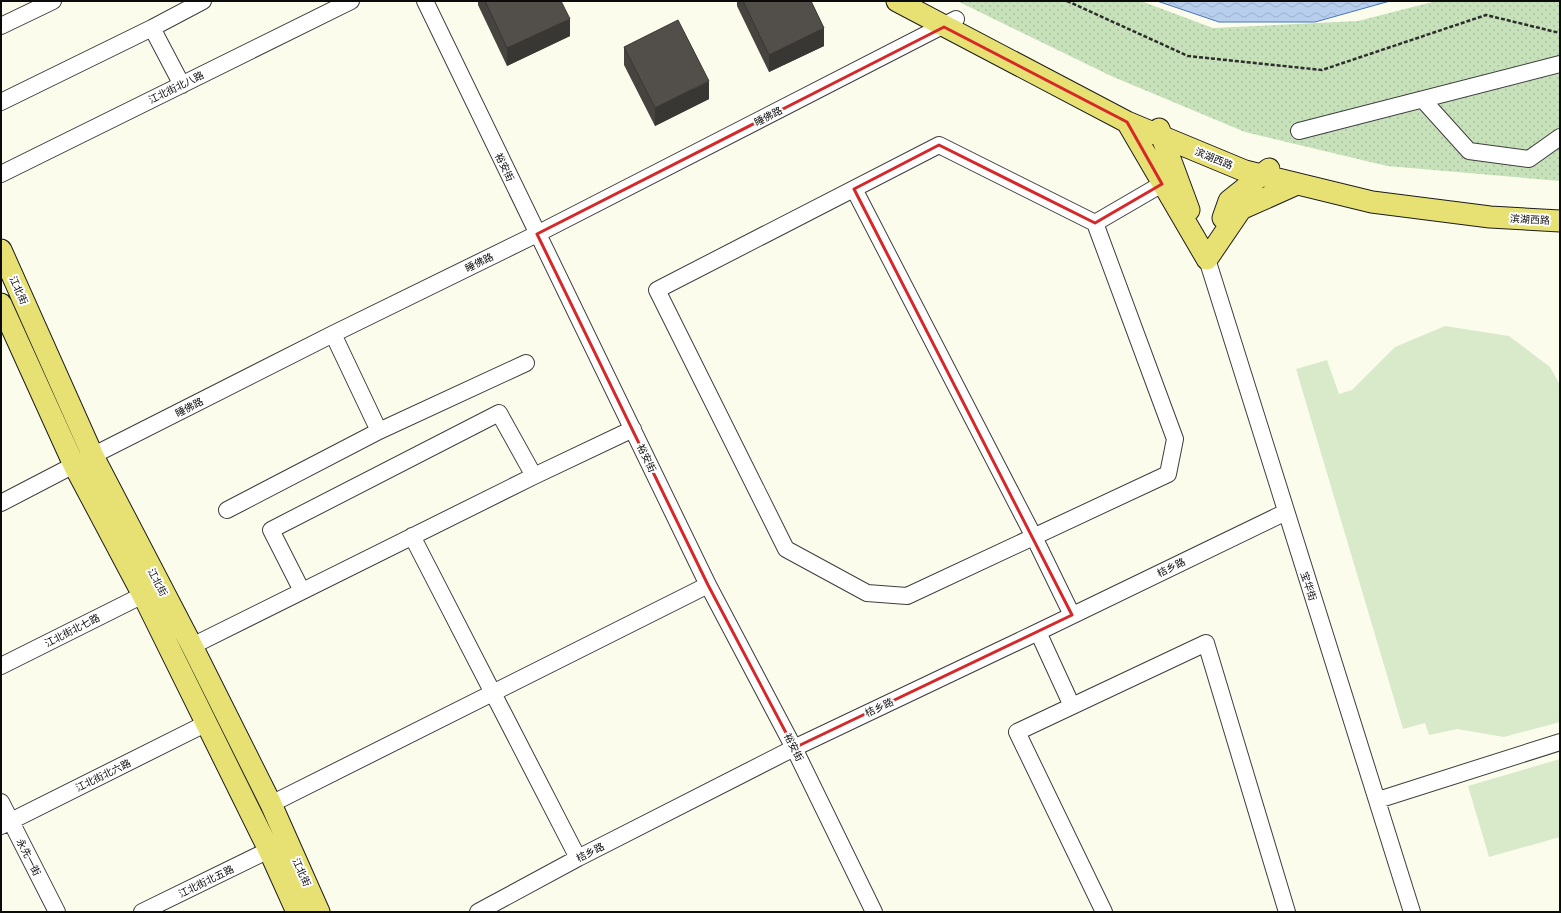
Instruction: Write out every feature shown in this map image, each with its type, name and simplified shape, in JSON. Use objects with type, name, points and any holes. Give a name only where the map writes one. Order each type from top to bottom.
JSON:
[{"type":"main road","name":"滨湖西路","points":[[898,1],[950,23],[1131,113],[1160,130],[1245,171],[1267,171],[1374,192],[1491,207],[1560,210]]},
{"type":"main road","name":"滨湖西路","points":[[922,1],[950,23],[1127,122],[1160,130]]},
{"type":"main road","points":[[1127,122],[1207,259]]},
{"type":"main road","points":[[1160,130],[1207,259]]},
{"type":"main road","name":"滨湖西路","points":[[1267,171],[1297,184],[1372,202],[1490,217],[1560,221]]},
{"type":"main road","points":[[1207,259],[1229,201],[1267,171]]},
{"type":"main road","points":[[1207,259],[1241,209],[1297,184]]},
{"type":"main road","name":"江北街","points":[[1,250],[93,456],[192,646],[271,804],[319,912]]},
{"type":"main road","name":"江北街","points":[[1,304],[74,465],[143,594],[205,724],[269,850],[297,912]]},
{"type":"street","points":[[1,26],[53,1]]},
{"type":"street","points":[[1,102],[152,28],[203,1]]},
{"type":"street","name":"江北街北八路","points":[[1,174],[351,1]]},
{"type":"street","name":"裕安街","points":[[425,1],[708,585],[794,748],[874,912]]},
{"type":"street","name":"睡佛路","points":[[1,503],[333,334],[537,234],[950,23]]},
{"type":"street","points":[[152,28],[182,85]]},
{"type":"street","points":[[1299,131],[1560,64]]},
{"type":"street","points":[[1423,100],[1469,151],[1529,159],[1560,137]]},
{"type":"street","points":[[939,145],[1095,222],[1175,439],[1168,474],[907,596],[867,593],[786,549],[657,290],[854,188],[939,145]]},
{"type":"street","points":[[1095,222],[1162,184]]},
{"type":"street","points":[[854,188],[1034,537],[1072,615]]},
{"type":"street","name":"宝华街","points":[[1207,259],[1412,912]]},
{"type":"street","points":[[333,334],[379,431]]},
{"type":"street","points":[[227,510],[379,431],[526,363]]},
{"type":"street","points":[[302,591],[271,530],[499,413],[534,476]]},
{"type":"street","points":[[192,646],[412,536],[633,429]]},
{"type":"street","name":"桔乡路","points":[[478,912],[578,858],[794,748],[1286,512]]},
{"type":"street","points":[[412,536],[578,858]]},
{"type":"street","points":[[271,804],[708,585]]},
{"type":"street","name":"江北街北七路","points":[[1,666],[143,594]]},
{"type":"street","points":[[1038,632],[1072,706]]},
{"type":"street","points":[[1104,912],[1017,732],[1206,644],[1287,912]]},
{"type":"street","name":"江北街北六路","points":[[6,824],[205,724]]},
{"type":"street","points":[[1378,800],[1560,742]]},
{"type":"street","name":"永先一街","points":[[1,802],[6,824],[57,912]]},
{"type":"street","name":"江北街北五路","points":[[142,912],[269,850]]},
{"type":"path","points":[[1067,1],[1188,56],[1322,70],[1486,14],[1560,34]]},
{"type":"highlighted area","points":[[944,27],[1127,122],[1162,184],[1095,223],[939,145],[854,189],[1072,615],[794,748],[708,585],[537,234]]},
{"type":"green space","points":[[957,1],[1141,1],[1213,28],[1358,21],[1436,1],[1560,2],[1560,181],[1387,166],[1245,132],[1111,76]]},
{"type":"green space","points":[[1445,326],[1509,336],[1550,367],[1560,385],[1560,722],[1504,737],[1457,729],[1429,735],[1425,723],[1403,729],[1296,369],[1327,360],[1339,394],[1352,390],[1395,347]]},
{"type":"green space","points":[[1560,759],[1560,837],[1489,857],[1468,786]]},
{"type":"water","points":[[1157,1],[1390,1],[1315,22],[1219,22]]},
{"type":"building","points":[[485,1],[561,1],[570,19],[507,48]]},
{"type":"building","points":[[743,1],[811,1],[824,28],[769,55]]},
{"type":"building","points":[[678,20],[709,81],[655,108],[624,47]]}]
